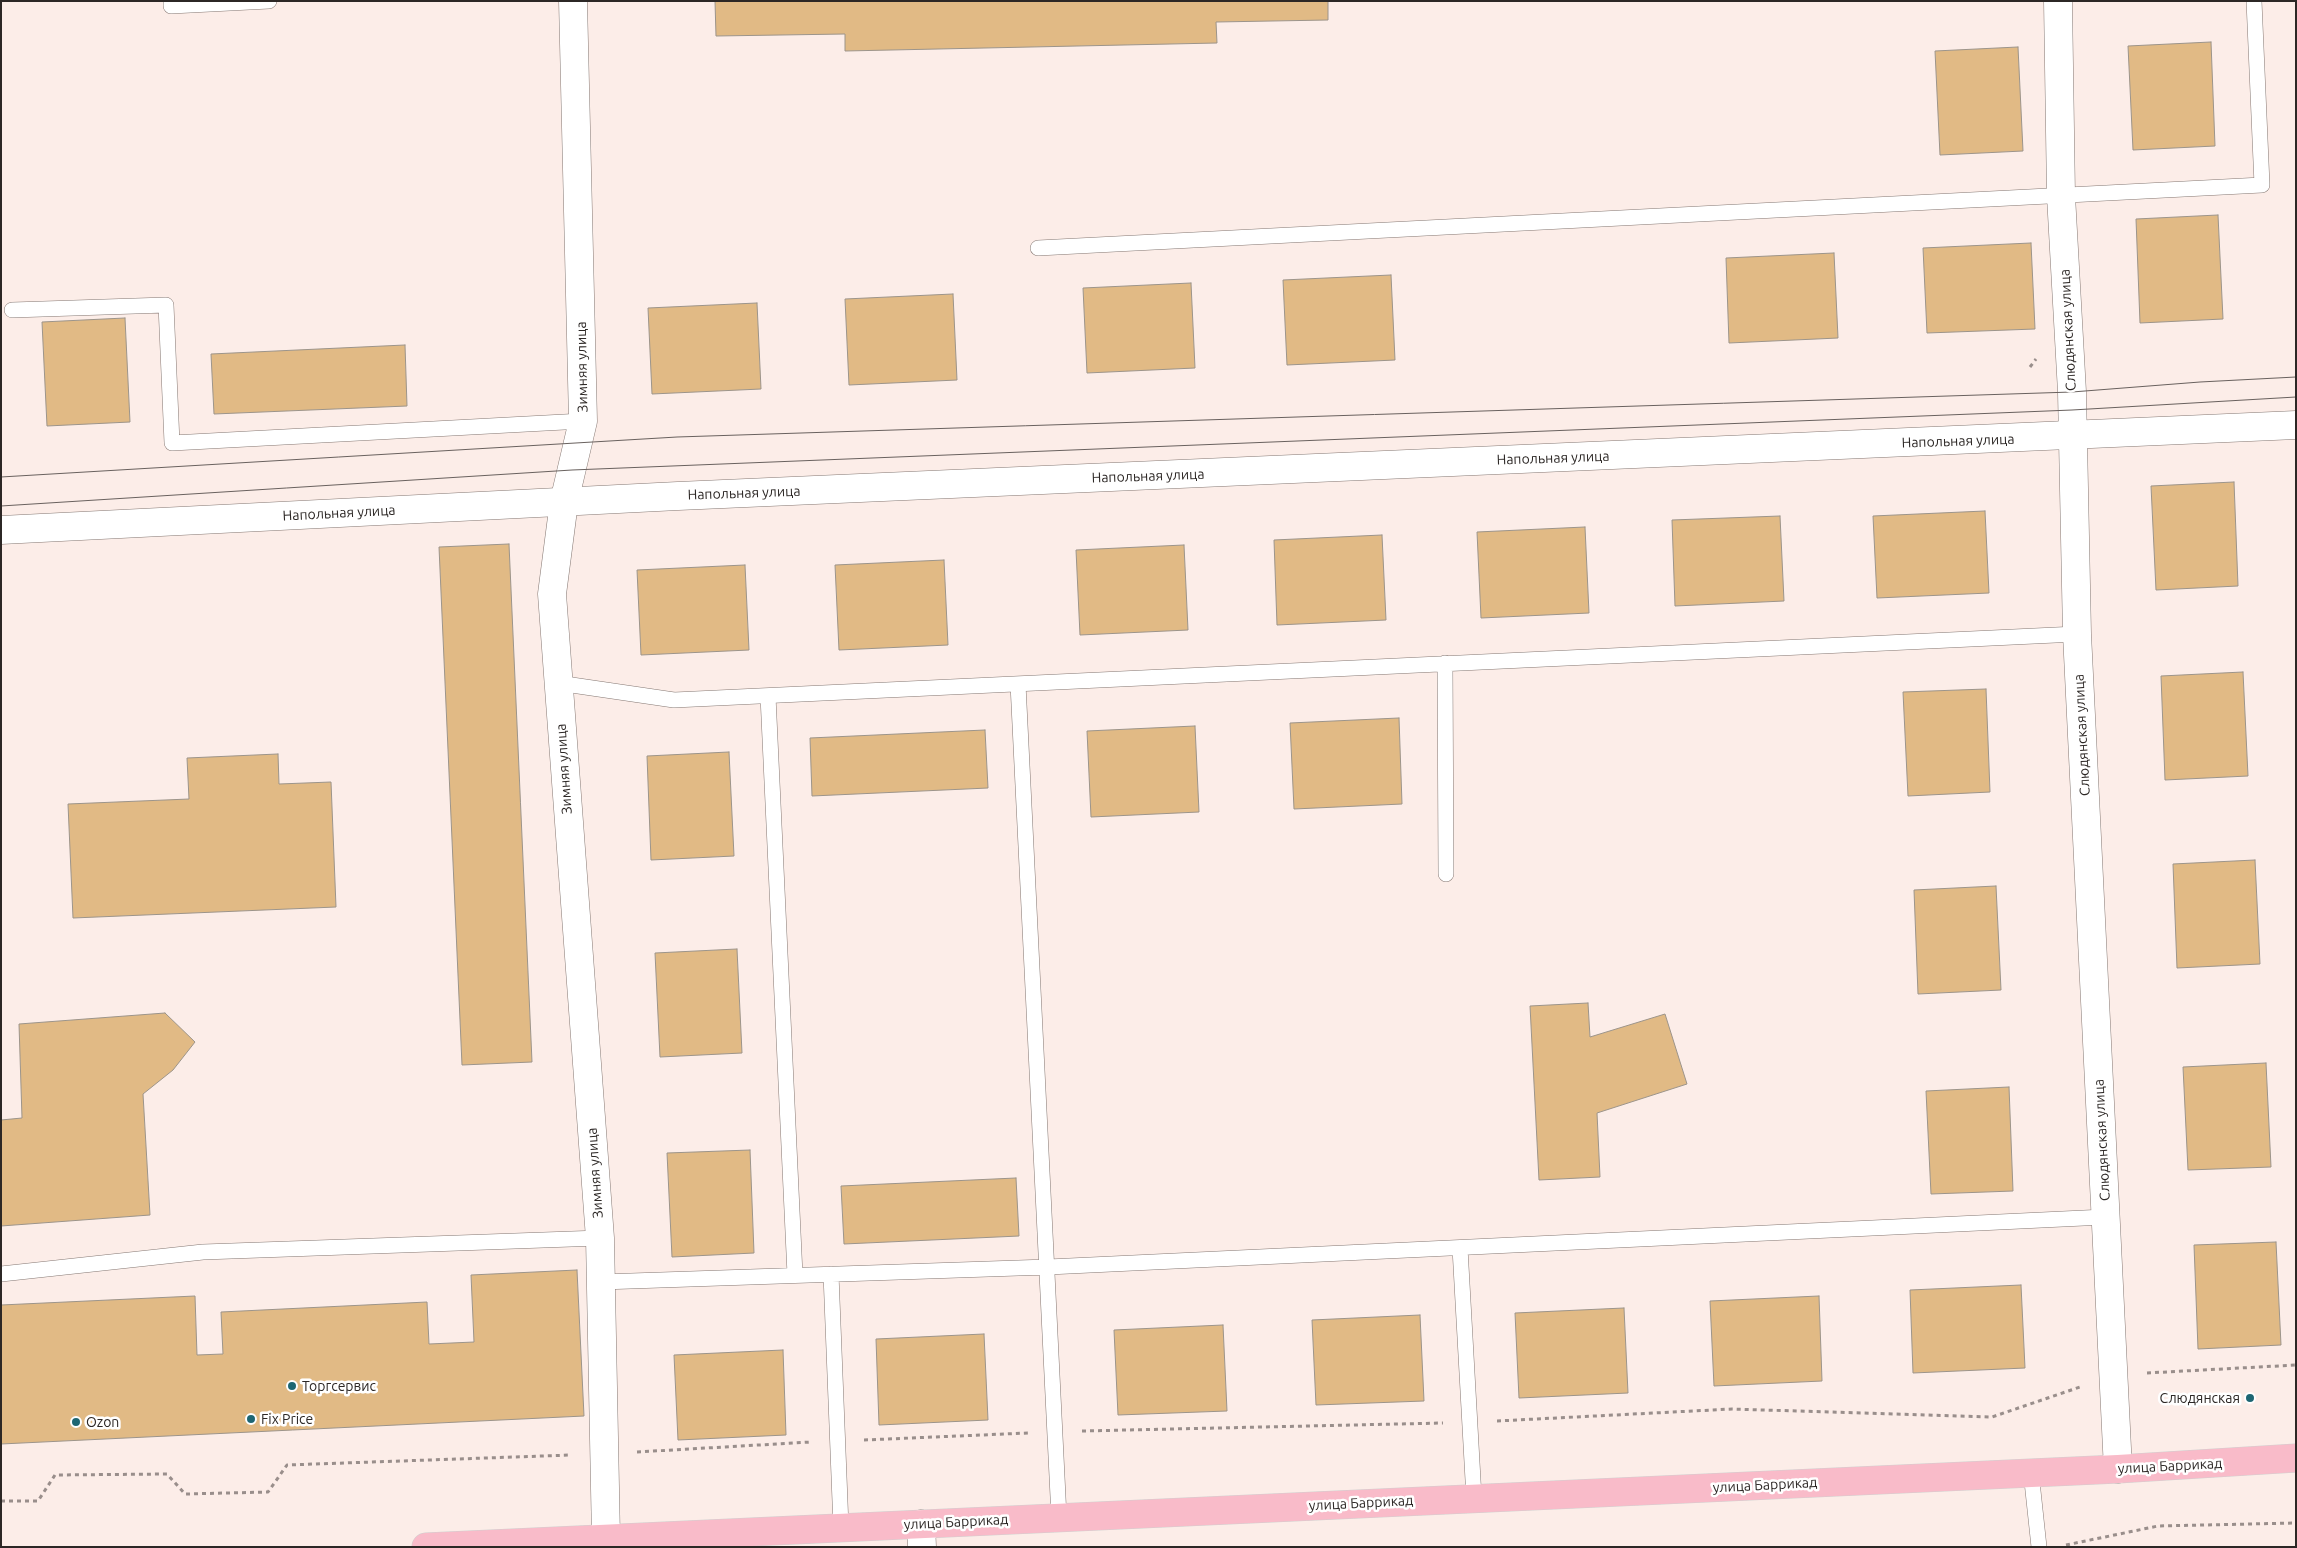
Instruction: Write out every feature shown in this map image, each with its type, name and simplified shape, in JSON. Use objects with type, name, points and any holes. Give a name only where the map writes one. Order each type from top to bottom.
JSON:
[{"type":"main road","name":"улица Баррикад","points":[[426,1547],[841,1527],[922,1535],[1060,1517],[2118,1469],[2296,1458]]},
{"type":"street","name":"Зимняя улица","points":[[573,1],[583,421],[564,502],[552,594],[600,1238],[606,1538]]},
{"type":"street","name":"Слюдянская улица","points":[[2058,1],[2061,196],[2073,436],[2077,634],[2118,1469]]},
{"type":"street","name":"Напольная улица","points":[[1,530],[564,502],[2296,425]]},
{"type":"lane","points":[[171,1],[171,6],[269,1]]},
{"type":"lane","points":[[1038,248],[2262,185],[2254,1]]},
{"type":"lane","points":[[12,310],[166,305],[172,443],[583,421]]},
{"type":"lane","points":[[558,683],[674,700],[2077,634]]},
{"type":"lane","points":[[1445,664],[1446,874]]},
{"type":"lane","points":[[1018,684],[1060,1517]]},
{"type":"lane","points":[[768,696],[794,1276]]},
{"type":"lane","points":[[601,1282],[1048,1267],[2106,1217]]},
{"type":"lane","points":[[1,1274],[203,1252],[600,1238]]},
{"type":"lane","points":[[1460,1248],[1474,1498]]},
{"type":"lane","points":[[831,1274],[841,1527]]},
{"type":"lane","points":[[2032,1472],[2039,1547]]},
{"type":"path","points":[[1,1501],[38,1501],[55,1475],[167,1474],[185,1494],[268,1492],[287,1466],[604,1454],[838,1441],[1056,1432],[1470,1422],[1732,1410],[1992,1417],[2113,1376],[2296,1365]]},
{"type":"path","points":[[2060,1547],[2158,1526],[2296,1523]]},
{"type":"building","points":[[715,1],[1328,1],[1328,20],[1216,22],[1217,43],[845,51],[845,34],[716,36]]},
{"type":"building","points":[[2211,42],[2215,146],[2133,150],[2128,46]]},
{"type":"building","points":[[2018,47],[2023,151],[1940,155],[1935,51]]},
{"type":"building","points":[[2218,215],[2223,319],[2140,323],[2136,219]]},
{"type":"building","points":[[2031,243],[2035,329],[1927,333],[1923,248]]},
{"type":"building","points":[[1834,253],[1838,338],[1729,343],[1726,258]]},
{"type":"building","points":[[1391,275],[1395,360],[1287,365],[1283,280]]},
{"type":"building","points":[[1191,283],[1195,368],[1087,373],[1083,288]]},
{"type":"building","points":[[953,294],[957,380],[849,385],[845,299]]},
{"type":"building","points":[[757,303],[761,389],[652,394],[648,308]]},
{"type":"building","points":[[125,318],[130,422],[47,426],[42,322]]},
{"type":"building","points":[[405,345],[407,406],[214,414],[211,354]]},
{"type":"building","points":[[2234,482],[2238,586],[2156,590],[2151,486]]},
{"type":"building","points":[[1985,511],[1989,593],[1877,598],[1873,516]]},
{"type":"building","points":[[1780,516],[1784,601],[1675,606],[1672,520]]},
{"type":"building","points":[[1585,527],[1589,613],[1481,618],[1477,532]]},
{"type":"building","points":[[1382,535],[1386,620],[1277,625],[1274,540]]},
{"type":"building","points":[[509,544],[532,1062],[462,1065],[439,547]]},
{"type":"building","points":[[1184,545],[1188,630],[1080,635],[1076,550]]},
{"type":"building","points":[[944,560],[948,645],[839,650],[835,565]]},
{"type":"building","points":[[745,565],[749,650],[641,655],[637,570]]},
{"type":"building","points":[[2243,672],[2248,776],[2165,780],[2161,676]]},
{"type":"building","points":[[1986,689],[1990,792],[1908,796],[1903,692]]},
{"type":"building","points":[[1399,718],[1402,804],[1294,809],[1290,723]]},
{"type":"building","points":[[1195,726],[1199,812],[1091,817],[1087,731]]},
{"type":"building","points":[[985,730],[988,788],[812,796],[810,738]]},
{"type":"building","points":[[729,752],[734,856],[651,860],[647,756]]},
{"type":"building","points":[[278,754],[279,784],[331,782],[336,907],[73,918],[68,804],[189,799],[187,758]]},
{"type":"building","points":[[2255,860],[2260,964],[2177,968],[2173,864]]},
{"type":"building","points":[[1996,886],[2001,990],[1918,994],[1914,890]]},
{"type":"building","points":[[737,949],[742,1053],[660,1057],[655,953]]},
{"type":"building","points":[[1588,1003],[1590,1037],[1665,1014],[1687,1084],[1597,1113],[1600,1177],[1539,1180],[1530,1006]]},
{"type":"building","points":[[165,1013],[195,1042],[173,1070],[143,1094],[150,1215],[1,1226],[1,1120],[22,1118],[19,1024]]},
{"type":"building","points":[[2266,1063],[2271,1167],[2188,1170],[2183,1067]]},
{"type":"building","points":[[2009,1087],[2013,1191],[1931,1194],[1926,1091]]},
{"type":"building","points":[[750,1150],[754,1253],[672,1257],[667,1153]]},
{"type":"building","points":[[1016,1178],[1019,1236],[844,1244],[841,1186]]},
{"type":"building","points":[[2276,1242],[2281,1345],[2198,1349],[2194,1245]]},
{"type":"building","name":"Торгсервис","points":[[577,1270],[584,1416],[1,1444],[1,1305],[195,1296],[197,1355],[223,1354],[221,1312],[427,1302],[429,1344],[474,1342],[471,1275]]},
{"type":"building","points":[[2021,1285],[2025,1368],[1913,1373],[1910,1290]]},
{"type":"building","points":[[1819,1296],[1822,1381],[1714,1386],[1710,1301]]},
{"type":"building","points":[[1624,1308],[1628,1393],[1519,1398],[1515,1313]]},
{"type":"building","points":[[1420,1315],[1424,1401],[1316,1405],[1312,1320]]},
{"type":"building","points":[[1223,1325],[1227,1411],[1118,1415],[1114,1330]]},
{"type":"building","points":[[984,1334],[988,1420],[879,1425],[876,1339]]},
{"type":"building","points":[[783,1350],[786,1435],[678,1440],[674,1355]]},
{"type":"tram line","points":[[1,477],[677,437],[2072,392],[2296,377]]},
{"type":"tram line","points":[[1,506],[572,470],[2072,410],[2296,397]]},
{"type":"place","name":"Торгсервис","points":[[292,1386]]},
{"type":"place","name":"Слюдянская","points":[[2250,1398]]},
{"type":"place","name":"Fix Price","points":[[251,1419]]},
{"type":"place","name":"Ozon","points":[[76,1422]]}]
